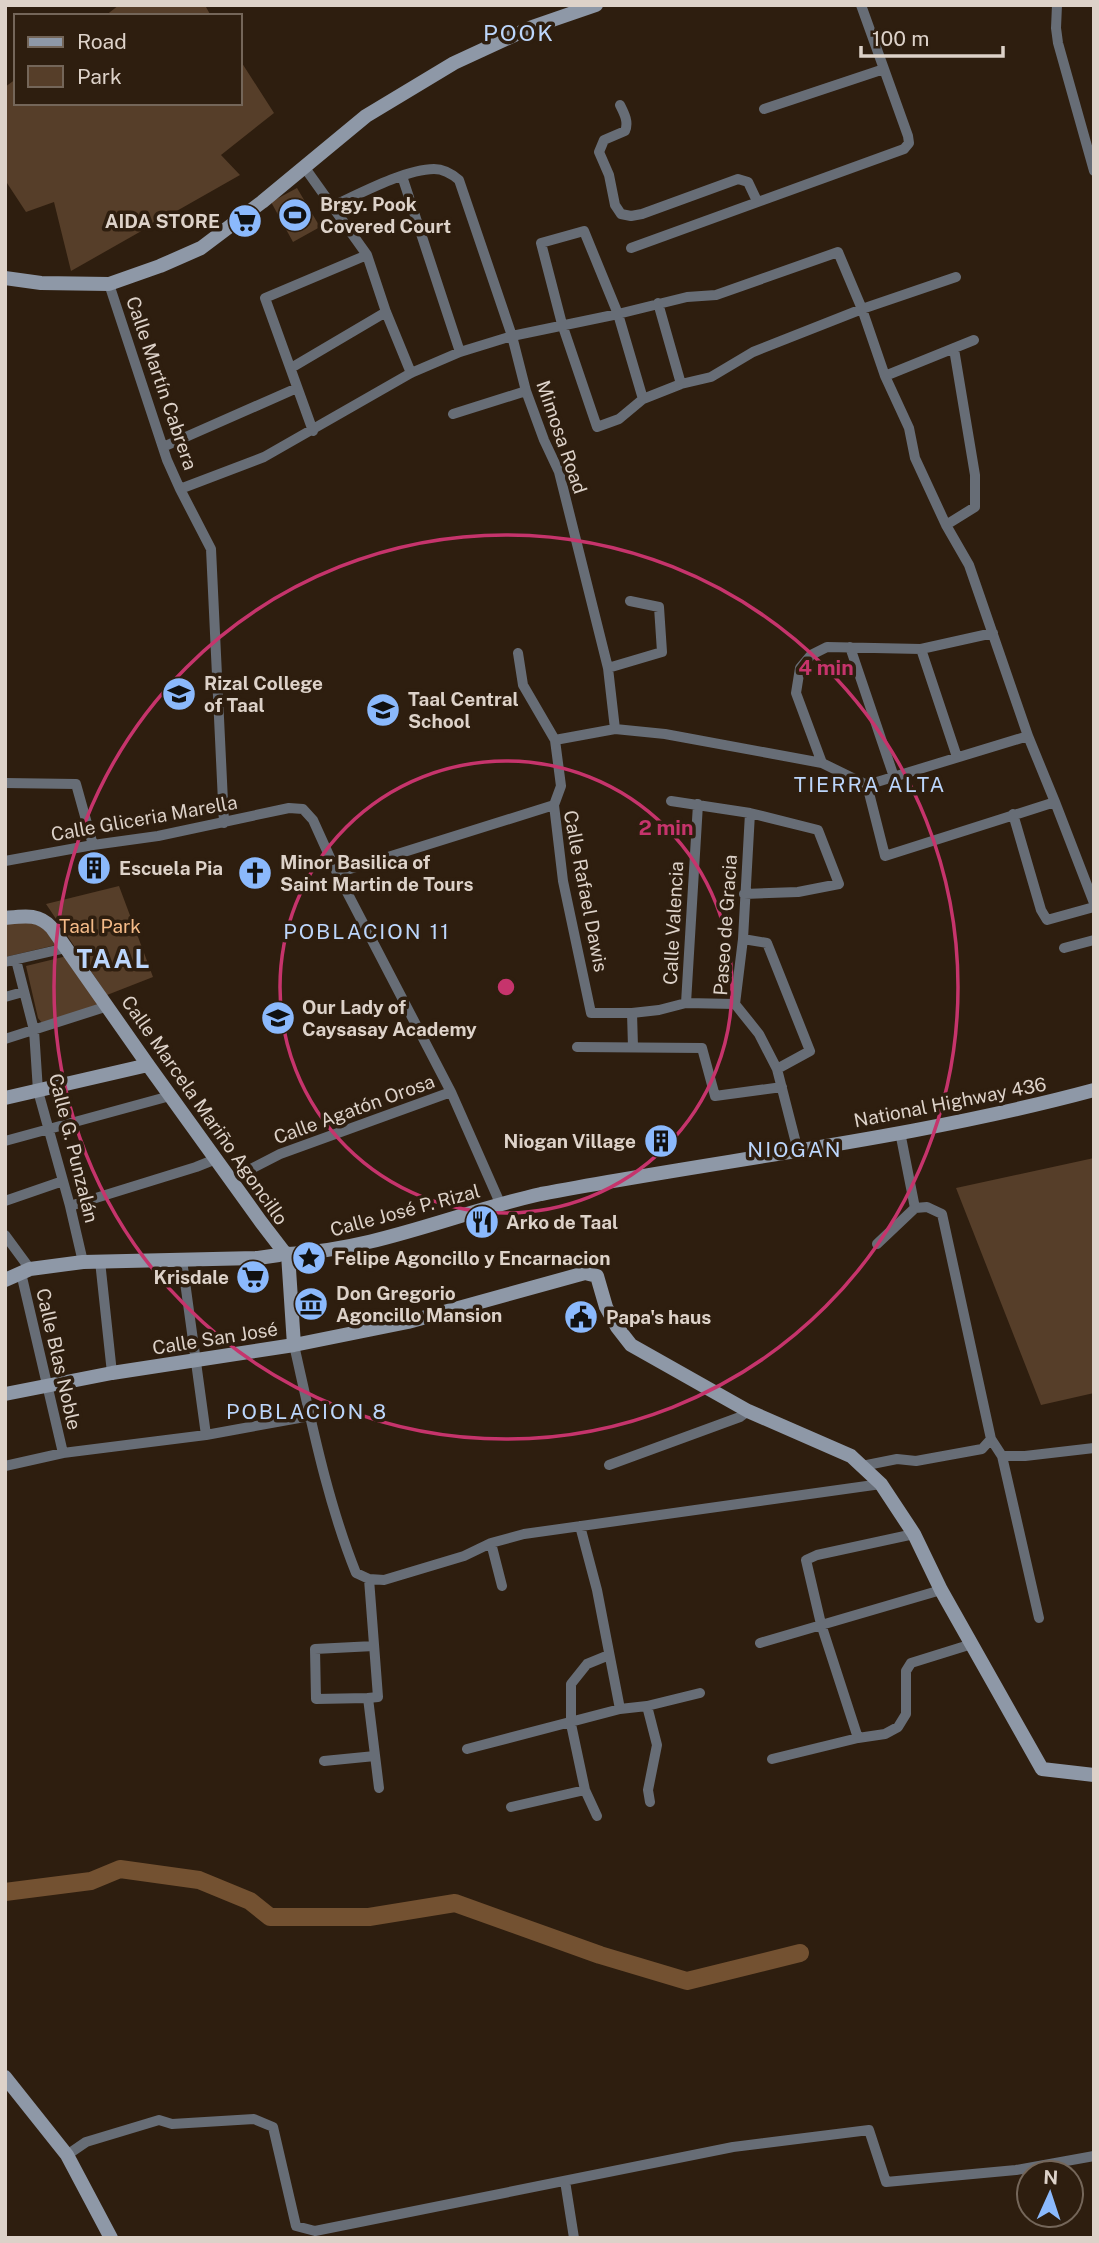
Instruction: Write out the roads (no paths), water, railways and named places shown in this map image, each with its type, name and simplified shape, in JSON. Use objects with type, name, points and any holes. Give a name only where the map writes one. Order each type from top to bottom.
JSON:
[{"type":"street","points":[[5,278],[41,283],[109,284],[201,248],[366,116],[454,63],[532,27],[596,5]]},
{"type":"street","points":[[631,248],[904,149],[909,143],[908,136],[861,5]]},
{"type":"street","points":[[1057,5],[1058,43],[1094,171]]},
{"type":"street","points":[[764,109],[884,69]]},
{"type":"street","points":[[620,105],[627,128],[604,140],[599,152],[609,175],[615,205],[621,214],[642,214],[742,179],[748,182],[757,201]]},
{"type":"street","points":[[304,168],[367,255],[386,312],[411,373]]},
{"type":"street","name":"Mimosa Road","points":[[402,176],[432,169],[452,174],[459,180],[512,336],[526,391],[559,472],[608,668],[615,729]]},
{"type":"street","points":[[333,206],[402,176],[460,352]]},
{"type":"street","points":[[643,399],[618,314],[584,231],[541,243],[562,324],[597,428],[619,419],[643,399],[681,384],[711,377],[752,352],[862,309],[956,277]]},
{"type":"street","points":[[180,489],[264,457],[411,373],[460,352],[562,324],[687,297],[716,295],[838,252],[862,309],[885,376],[909,428],[915,458],[946,525],[969,565],[1028,736],[1094,905],[1047,920],[1041,910],[1013,814]]},
{"type":"street","points":[[313,431],[265,298],[367,255]]},
{"type":"street","name":"Calle Martín Cabrera","points":[[109,284],[163,447],[180,489],[211,549],[224,822]]},
{"type":"street","points":[[658,303],[681,384]]},
{"type":"street","points":[[291,368],[386,312]]},
{"type":"street","points":[[885,376],[974,340]]},
{"type":"street","points":[[946,525],[975,507],[975,475],[954,349]]},
{"type":"street","points":[[163,447],[296,388]]},
{"type":"street","points":[[453,414],[526,391]]},
{"type":"street","points":[[608,668],[662,652],[659,607],[630,601]]},
{"type":"street","points":[[822,763],[796,693],[800,668],[811,655],[827,647],[921,649],[993,633]]},
{"type":"street","points":[[850,647],[894,778]]},
{"type":"street","points":[[921,649],[957,757]]},
{"type":"street","points":[[518,653],[523,685],[555,740],[561,786],[554,805]]},
{"type":"street","points":[[555,740],[615,729],[665,734],[822,763],[867,785],[1028,736]]},
{"type":"street","points":[[5,783],[76,784],[93,845]]},
{"type":"street","points":[[867,785],[885,856],[1055,802]]},
{"type":"street","points":[[671,801],[750,813],[818,830],[839,884],[798,892],[744,894]]},
{"type":"street","name":"Calle Valencia","points":[[686,1003],[698,804]]},
{"type":"street","name":"Calle Rafael Dawis","points":[[337,873],[554,805],[563,881],[592,1013],[632,1013],[686,1003],[735,1004]]},
{"type":"street","name":"Calle Gliceria Marella","points":[[5,861],[158,836],[289,808],[303,809],[313,820],[337,873]]},
{"type":"street","name":"Paseo de Gracia","points":[[750,813],[743,939],[735,1004],[759,1034],[777,1069],[798,1151]]},
{"type":"street","points":[[337,873],[451,1092],[500,1203]]},
{"type":"street","name":"Calle Marcela Mariño Agoncillo","points":[[5,918],[40,918],[52,928],[170,1096],[286,1253]]},
{"type":"street","points":[[743,939],[767,943],[810,1051],[777,1069]]},
{"type":"street","points":[[1064,948],[1094,940]]},
{"type":"street","points":[[10,961],[66,948]]},
{"type":"street","name":"Calle G. Punzalán","points":[[10,961],[34,1030],[38,1091],[83,1262]]},
{"type":"street","points":[[5,998],[23,992]]},
{"type":"street","points":[[5,1039],[107,1006]]},
{"type":"street","points":[[632,1013],[633,1047]]},
{"type":"street","points":[[577,1047],[702,1048],[715,1096],[782,1087]]},
{"type":"street","points":[[5,1098],[148,1065]]},
{"type":"street","name":"National Highway 436","points":[[731,1163],[1046,1103],[1094,1090]]},
{"type":"street","name":"Calle Agatón Orosa","points":[[231,1180],[280,1154],[451,1092]]},
{"type":"street","points":[[5,1141],[170,1096]]},
{"type":"street","points":[[900,1132],[915,1208]]},
{"type":"street","points":[[70,1206],[216,1159]]},
{"type":"street","name":"Calle José P. Rizal","points":[[5,1280],[26,1271],[83,1262],[258,1258],[286,1253],[326,1252],[500,1203],[580,1186],[731,1163]]},
{"type":"street","points":[[5,1201],[63,1181]]},
{"type":"street","points":[[877,1244],[915,1208],[927,1207],[942,1214],[991,1439],[1002,1456],[1040,1618]]},
{"type":"street","points":[[5,1235],[26,1271]]},
{"type":"street","points":[[286,1253],[294,1345],[310,1416],[347,1551],[356,1573],[369,1579],[384,1580],[403,1575],[524,1534],[881,1484]]},
{"type":"street","points":[[100,1261],[111,1373]]},
{"type":"street","points":[[182,1261],[205,1435]]},
{"type":"street","name":"Calle Blas Noble","points":[[26,1271],[47,1385],[63,1453]]},
{"type":"street","name":"Calle San José","points":[[5,1394],[111,1373],[294,1345],[408,1322],[585,1273],[597,1276],[606,1307],[631,1345],[748,1411]]},
{"type":"street","points":[[609,1465],[740,1417],[748,1411],[851,1456],[881,1484],[914,1534],[941,1590],[1042,1769],[1094,1775]]},
{"type":"street","points":[[5,1466],[63,1453],[205,1435],[310,1416]]},
{"type":"street","points":[[862,1466],[897,1459],[916,1461],[982,1449],[991,1439]]},
{"type":"street","points":[[1002,1456],[1094,1448]]},
{"type":"street","points":[[580,1526],[597,1590],[620,1709]]},
{"type":"street","points":[[858,1738],[821,1624],[806,1560],[817,1555],[914,1534]]},
{"type":"street","points":[[491,1543],[502,1587]]},
{"type":"street","points":[[369,1579],[378,1697],[316,1699],[315,1649],[374,1646]]},
{"type":"street","points":[[760,1643],[941,1590]]},
{"type":"street","points":[[772,1759],[885,1734],[898,1727],[906,1714],[906,1671],[911,1662],[972,1644]]},
{"type":"street","points":[[597,1816],[585,1790],[571,1724],[571,1684],[587,1664],[609,1655]]},
{"type":"street","points":[[467,1749],[571,1724],[620,1709],[647,1706],[700,1693]]},
{"type":"street","points":[[368,1698],[379,1788]]},
{"type":"street","points":[[647,1706],[657,1745],[648,1790],[650,1802]]},
{"type":"street","points":[[324,1760],[375,1756]]},
{"type":"street","points":[[511,1807],[585,1790]]},
{"type":"street","points":[[5,2077],[67,2155],[111,2238]]},
{"type":"street","points":[[67,2155],[86,2141],[159,2120],[172,2124],[254,2119],[272,2127],[296,2226],[315,2231],[733,2147],[869,2130],[886,2182],[1016,2170],[1094,2156]]},
{"type":"street","points":[[565,2181],[574,2238]]},
{"type":"waterway","points":[[5,1892],[91,1881],[120,1869],[199,1880],[250,1901],[270,1917],[369,1917],[455,1903],[600,1955],[687,1981],[800,1953]]},
{"type":"place","name":"Brgy. Pook Covered Court","points":[[295,215]]},
{"type":"place","name":"AIDA STORE","points":[[245,221]]},
{"type":"place","name":"Rizal College of Taal","points":[[179,694]]},
{"type":"place","name":"Taal Central School","points":[[383,710]]},
{"type":"place","name":"Escuela Pia","points":[[94,868]]},
{"type":"place","name":"Minor Basilica of Saint Martin de Tours","points":[[255,873]]},
{"type":"place","name":"Our Lady of Caysasay Academy","points":[[278,1018]]},
{"type":"place","name":"Niogan Village","points":[[661,1141]]},
{"type":"place","name":"Arko de Taal","points":[[482,1222]]},
{"type":"place","name":"Felipe Agoncillo y Encarnacion","points":[[309,1258]]},
{"type":"place","name":"Krisdale","points":[[253,1277]]},
{"type":"place","name":"Don Gregorio Agoncillo Mansion","points":[[311,1304]]},
{"type":"place","name":"Papa's haus","points":[[581,1317]]},
{"type":"district","name":"POOK","points":[[519,33]]},
{"type":"district","name":"TIERRA ALTA","points":[[870,785]]},
{"type":"district","name":"POBLACION 11","points":[[367,932]]},
{"type":"district","name":"TAAL","points":[[114,959]]},
{"type":"district","name":"NIOGAN","points":[[795,1150]]},
{"type":"district","name":"POBLACION 8","points":[[307,1412]]},
{"type":"park label","name":"Taal Park","points":[[100,926]]}]
